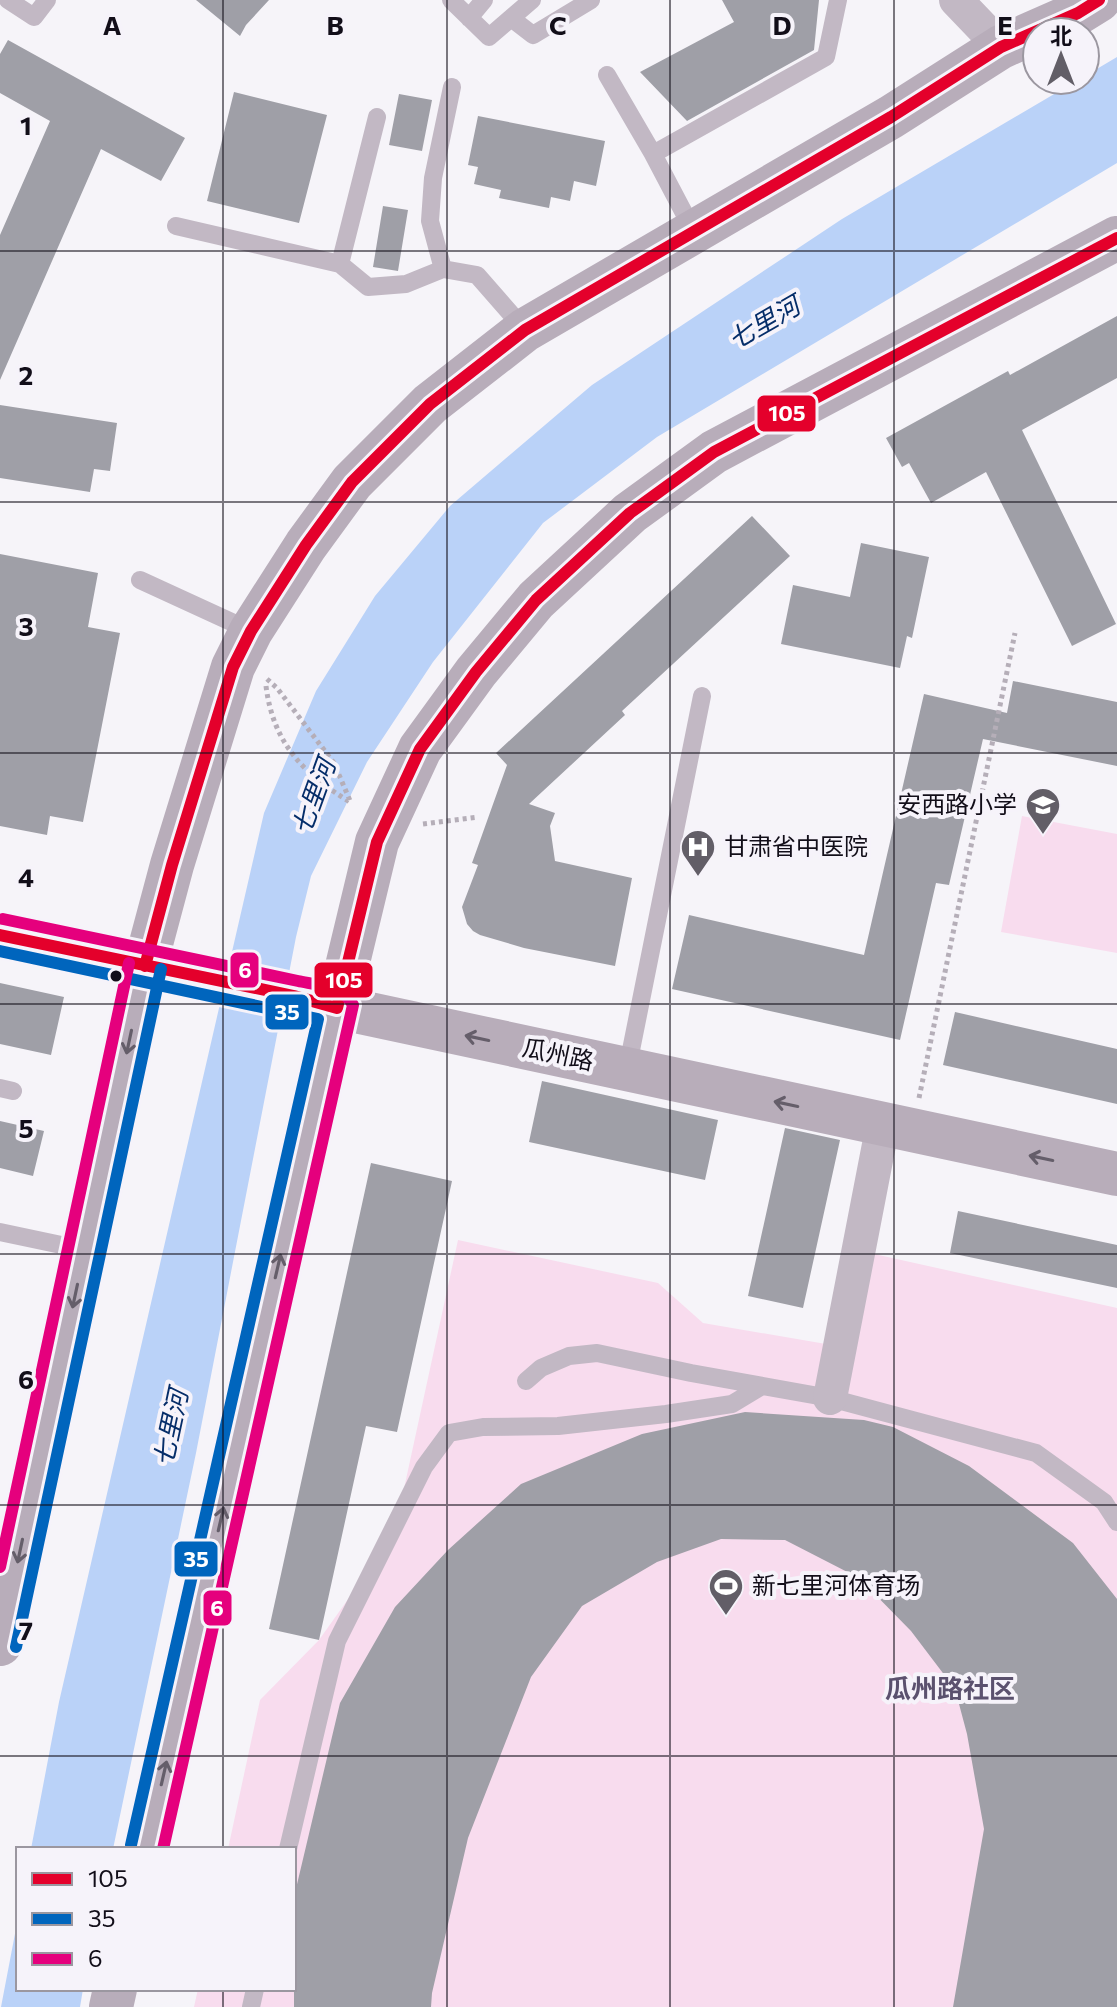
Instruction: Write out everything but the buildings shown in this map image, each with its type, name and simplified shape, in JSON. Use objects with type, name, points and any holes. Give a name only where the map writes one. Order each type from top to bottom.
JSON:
[{"type":"street","points":[[956,0],[1001,47]]},
{"type":"street","points":[[0,1644],[145,966],[172,865],[233,667],[251,631],[306,545],[352,482],[430,404],[525,330],[891,117],[1001,47],[1086,4]]},
{"type":"street","points":[[147,1847],[377,842],[420,749],[476,672],[536,600],[630,513],[714,452],[1117,238]]},
{"type":"street","name":"瓜州路","points":[[0,935],[1117,1174]]},
{"type":"street","points":[[830,1398],[898,1128]]},
{"type":"lane","points":[[8,0],[34,17],[47,0]]},
{"type":"lane","points":[[451,0],[489,37],[532,0]]},
{"type":"lane","points":[[469,18],[484,0]]},
{"type":"lane","points":[[511,18],[533,35],[591,0]]},
{"type":"lane","points":[[653,154],[826,57],[838,0]]},
{"type":"lane","points":[[607,75],[694,232]]},
{"type":"lane","points":[[443,269],[430,221],[433,178],[452,87]]},
{"type":"lane","points":[[340,264],[377,117]]},
{"type":"lane","points":[[176,226],[340,264],[368,287],[406,284],[443,269],[477,275],[525,330]]},
{"type":"lane","points":[[140,580],[251,631]]},
{"type":"lane","points":[[627,1070],[702,696]]},
{"type":"lane","points":[[0,1232],[85,1250]]},
{"type":"lane","points":[[526,1381],[541,1368],[569,1356],[597,1353],[830,1398],[1036,1453],[1104,1502],[1117,1522]]},
{"type":"lane","points":[[288,1847],[337,1641],[424,1467],[449,1433],[483,1427],[558,1426],[666,1414],[732,1404],[762,1386]]},
{"type":"path","points":[[898,1128],[1015,633]]},
{"type":"path","points":[[265,678],[274,722],[291,755],[327,789],[365,809]]},
{"type":"path","points":[[417,823],[478,817]]},
{"type":"shaded area","points":[[1022,816],[1117,834],[1117,953],[1001,932]]},
{"type":"shaded area","name":"新七里河体育场","points":[[458,1240],[658,1283],[703,1323],[826,1344],[847,1248],[1117,1308],[1117,2007],[194,2007],[198,1991],[296,1991],[296,1847],[228,1847],[260,1700],[319,1640],[351,1595],[390,1553]]},
{"type":"water","name":"七里河","points":[[1117,57],[1117,163],[657,437],[543,523],[433,662],[367,762],[311,876],[296,937],[196,1453],[113,1847],[31,1847],[59,1702],[264,813],[316,691],[375,596],[450,506],[592,385],[842,219],[1051,96],[1101,96],[1101,66]]},
{"type":"water","points":[[16,1928],[16,1991],[83,1991],[80,2007],[1,2007]]},
{"type":"transit line","name":"105","points":[[145,966],[172,865],[233,667],[251,631],[306,545],[352,482],[430,404],[525,330],[891,117],[1001,47],[1078,13],[1099,0]]},
{"type":"transit line","name":"105","points":[[0,935],[294,996],[337,1008],[377,842],[420,749],[476,672],[536,600],[630,513],[714,452],[1117,238]]},
{"type":"transit line","name":"6","points":[[3,919],[321,986],[344,994],[353,1005],[163,1847]]},
{"type":"transit line","name":"35","points":[[0,951],[318,1019],[131,1845]]},
{"type":"transit line","name":"6","points":[[0,1567],[129,963]]},
{"type":"transit line","name":"35","points":[[16,1647],[161,969]]},
{"type":"place","name":"安西路小学","points":[[1043,836]]},
{"type":"place","name":"甘肃省中医院","points":[[698,878]]},
{"type":"place","name":"新七里河体育场","points":[[726,1617]]},
{"type":"district","name":"瓜州路社区","points":[[950,1689]]}]
